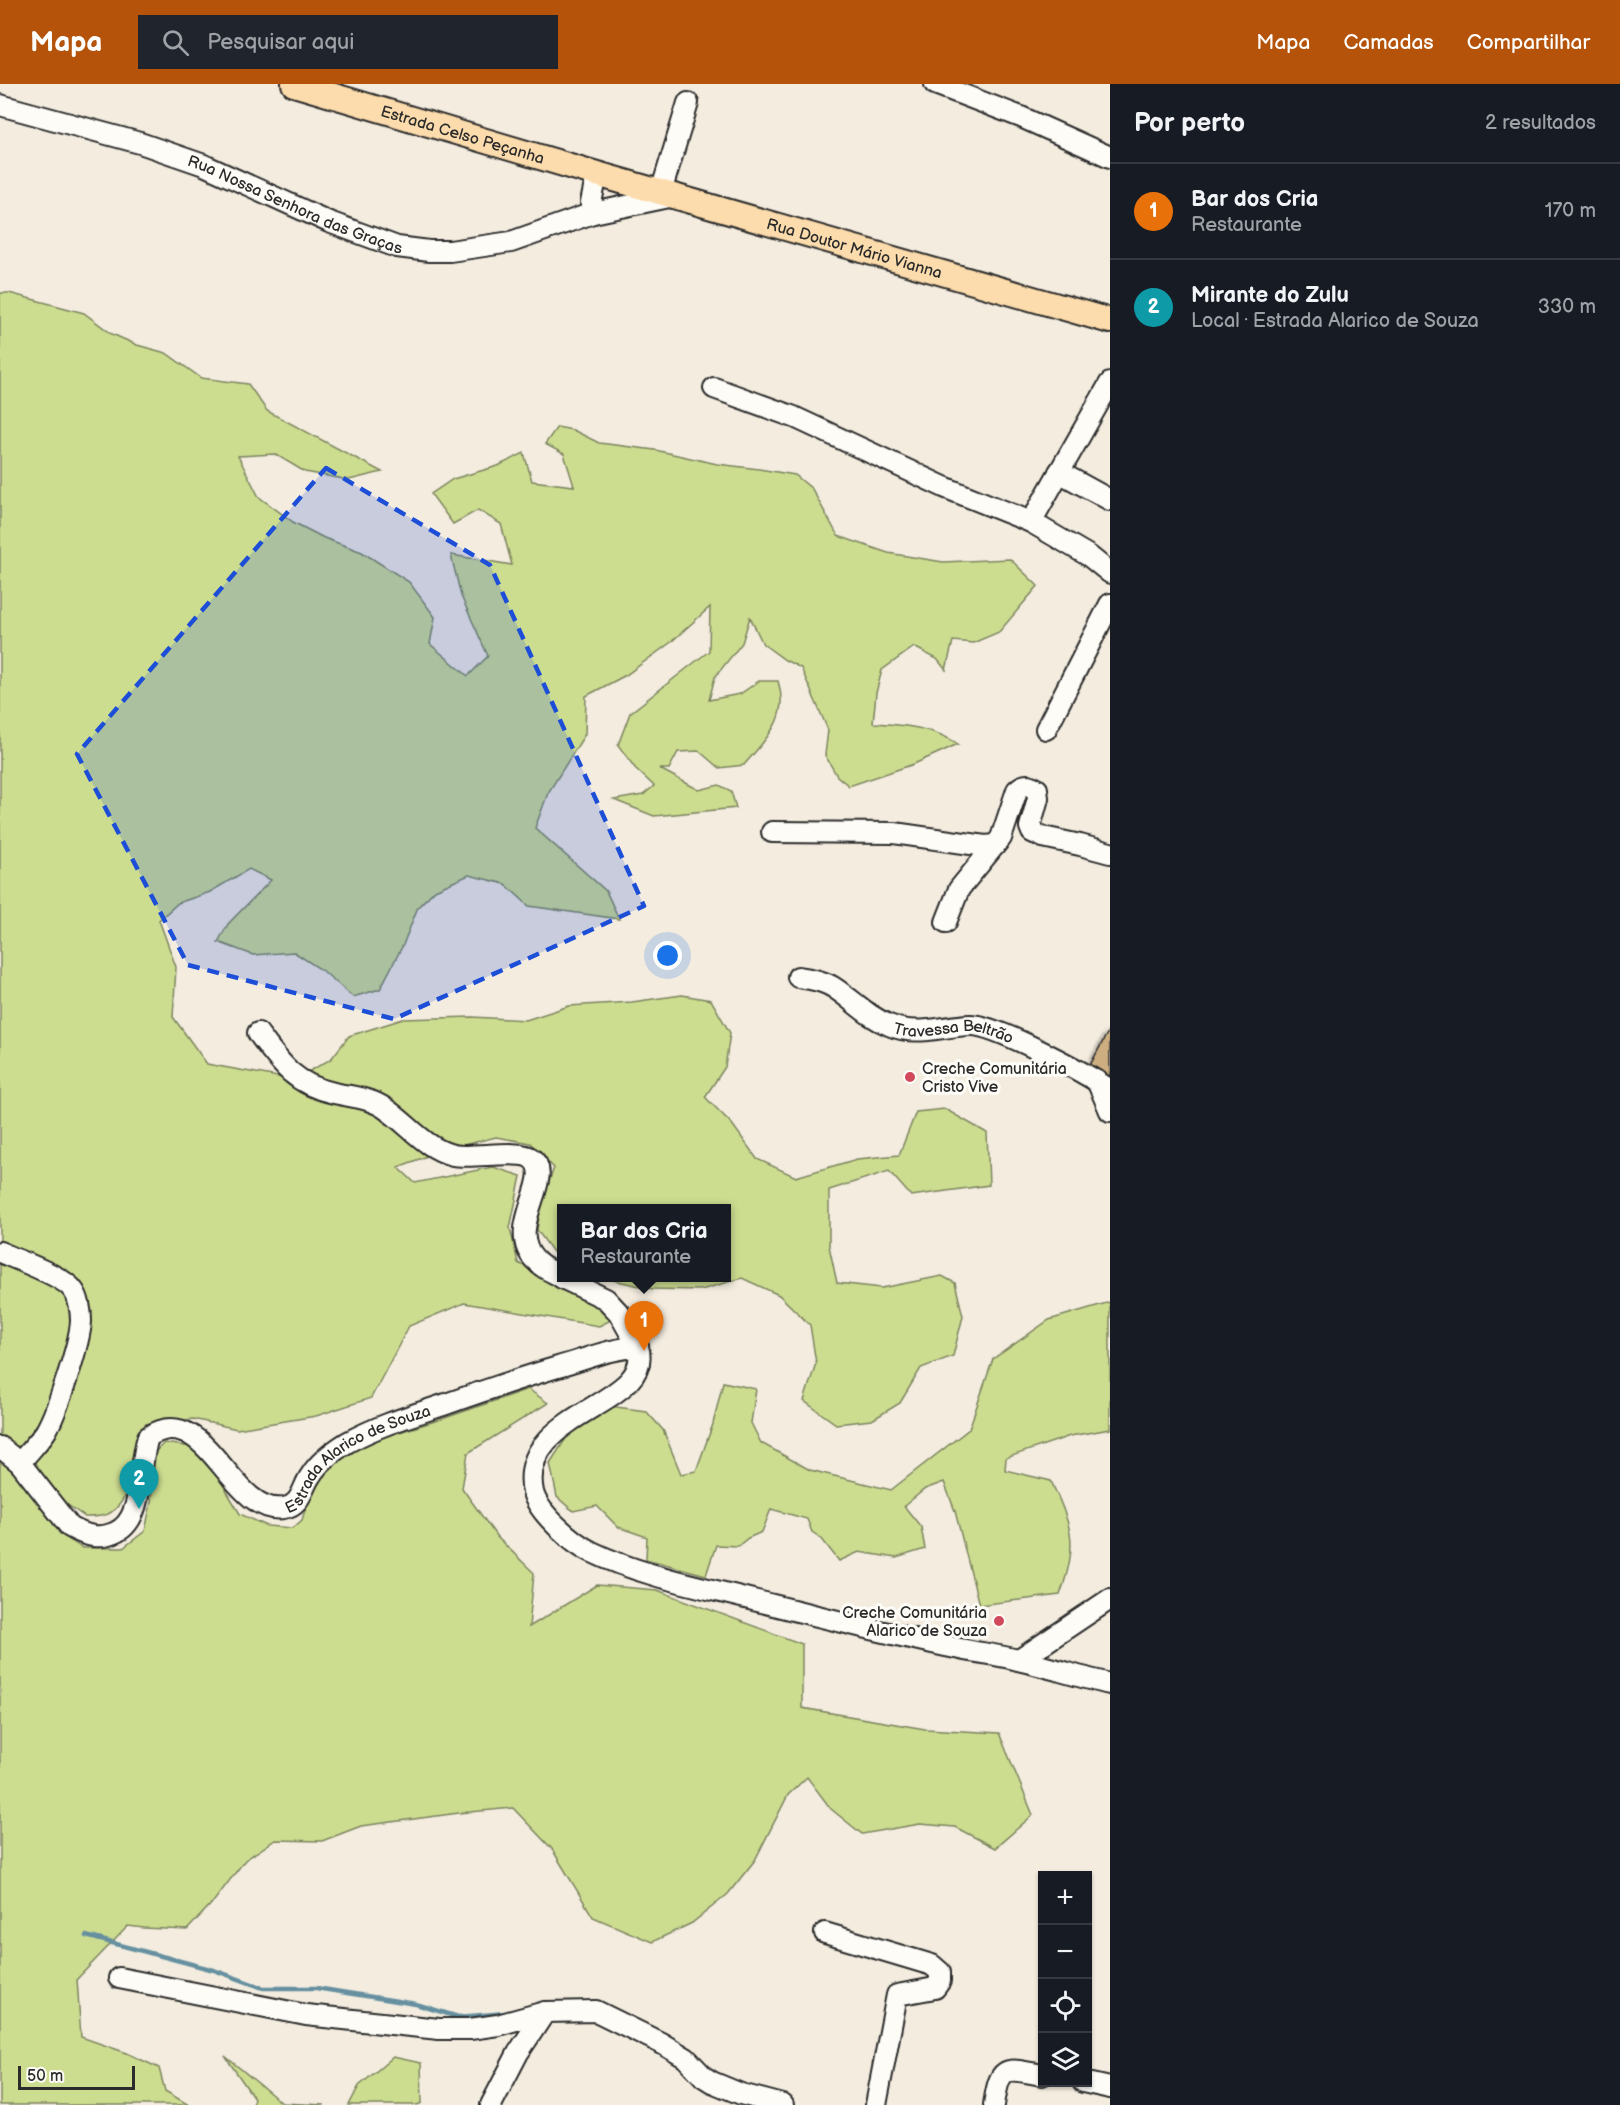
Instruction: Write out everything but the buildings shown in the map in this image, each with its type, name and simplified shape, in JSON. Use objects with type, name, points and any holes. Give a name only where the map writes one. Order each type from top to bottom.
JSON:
[{"type":"main road","name":"Estrada Celso Peçanha","points":[[294,84],[597,174]]},
{"type":"main road","name":"Rua Doutor Mário Vianna","points":[[597,174],[1110,321]]},
{"type":"street","points":[[947,86],[1110,157]]},
{"type":"street","points":[[667,194],[688,103]]},
{"type":"street","name":"Rua Nossa Senhora das Graças","points":[[0,105],[140,143],[204,165],[329,222],[397,247],[429,251],[477,248],[511,242],[593,213],[667,194]]},
{"type":"street","points":[[593,213],[591,202],[597,174]]},
{"type":"street","points":[[1031,522],[1110,384]]},
{"type":"street","points":[[714,388],[794,417],[944,488],[1031,522],[1089,555],[1110,573]]},
{"type":"street","points":[[1059,472],[1110,500]]},
{"type":"street","points":[[1046,729],[1110,604]]},
{"type":"street","points":[[946,922],[959,889],[1000,838],[1017,790],[1023,785],[1030,784],[1037,789],[1038,798],[1030,827],[1032,832],[1043,837],[1110,853]]},
{"type":"street","points":[[771,832],[894,833],[985,846],[995,845]]},
{"type":"street","name":"Travessa Beltrão","points":[[798,977],[820,981],[836,989],[851,1002],[889,1025],[908,1031],[929,1031],[970,1025],[984,1027],[1015,1040],[1103,1085]]},
{"type":"street","points":[[258,1033],[282,1065],[300,1080],[316,1089],[368,1100],[385,1107],[432,1147],[455,1155],[506,1154],[531,1158],[538,1168],[539,1177],[527,1213],[524,1232],[527,1247],[533,1259],[545,1269],[557,1275]]},
{"type":"street","points":[[1103,1085],[1110,1111]]},
{"type":"street","points":[[0,1252],[60,1279],[74,1290],[81,1320],[78,1338],[59,1401],[46,1430],[20,1463]]},
{"type":"street","points":[[572,1282],[606,1299],[619,1313],[640,1355],[637,1371],[630,1380],[614,1394],[551,1435],[537,1453],[532,1477],[533,1494],[544,1512],[562,1531],[590,1551],[642,1570],[851,1625],[1019,1660],[1110,1684]]},
{"type":"street","name":"Estrada Alarico de Souza","points":[[0,1447],[20,1463],[70,1527],[95,1537],[107,1536],[123,1530],[130,1521],[137,1496],[143,1451],[148,1437],[164,1430],[180,1431],[196,1439],[252,1499],[266,1507],[285,1508],[300,1499],[310,1475],[321,1463],[346,1443],[367,1433],[527,1376],[617,1350],[638,1347]]},
{"type":"street","points":[[1019,1660],[1110,1599]]},
{"type":"street","points":[[825,1933],[932,1965],[940,1972],[940,1981],[935,1988],[897,1995],[876,2105]]},
{"type":"street","points":[[119,1978],[306,2015],[429,2028],[470,2029],[498,2025],[545,2012],[596,2011],[686,2058],[712,2082],[741,2094],[783,2105]]},
{"type":"street","points":[[491,2105],[518,2053],[545,2012]]},
{"type":"street","points":[[994,2105],[998,2082],[1002,2074],[1012,2069],[1038,2074]]},
{"type":"street","points":[[1092,2084],[1110,2088]]},
{"type":"highlighted area","points":[[326,468],[490,565],[644,906],[394,1019],[188,965],[77,754]]},
{"type":"green space","points":[[0,293],[9,293],[84,313],[112,334],[137,345],[166,353],[201,378],[248,384],[267,411],[382,472],[349,480],[305,472],[275,454],[238,456],[259,497],[293,522],[324,538],[362,552],[409,582],[435,617],[430,644],[468,676],[488,656],[461,596],[451,555],[512,565],[501,524],[478,510],[453,524],[431,494],[453,479],[498,466],[524,453],[532,481],[574,486],[564,454],[545,444],[557,427],[573,430],[599,443],[655,450],[717,464],[795,475],[812,489],[838,536],[888,553],[943,562],[1010,559],[1038,586],[999,632],[973,643],[953,641],[946,670],[937,659],[914,647],[882,670],[876,693],[873,723],[928,730],[958,744],[914,764],[849,786],[837,776],[825,755],[828,730],[801,668],[763,644],[750,617],[742,643],[715,677],[709,700],[740,694],[759,681],[778,681],[781,706],[774,727],[744,765],[719,768],[699,751],[678,752],[669,769],[660,769],[699,790],[719,785],[731,791],[736,808],[654,816],[614,800],[643,795],[654,786],[635,768],[618,745],[630,713],[709,651],[710,607],[670,643],[626,675],[586,696],[585,734],[548,793],[535,828],[606,891],[619,919],[529,906],[505,884],[469,875],[435,890],[418,907],[403,945],[380,989],[353,997],[323,971],[294,952],[253,955],[218,942],[228,924],[271,880],[249,869],[210,892],[178,903],[159,920],[176,967],[173,1017],[207,1064],[294,1080],[331,1059],[349,1036],[403,1019],[472,1017],[526,1020],[569,1006],[632,1002],[682,995],[711,1000],[730,1033],[725,1067],[705,1097],[732,1124],[757,1159],[796,1177],[857,1159],[899,1155],[916,1112],[945,1109],[987,1133],[989,1185],[911,1196],[889,1171],[829,1190],[829,1246],[837,1283],[882,1288],[942,1276],[955,1283],[963,1316],[953,1356],[921,1368],[900,1403],[872,1420],[836,1424],[804,1401],[816,1363],[810,1325],[779,1295],[742,1278],[731,1281],[731,1204],[557,1204],[557,1254],[537,1230],[541,1204],[554,1168],[530,1143],[496,1137],[443,1150],[398,1167],[415,1183],[493,1167],[521,1176],[510,1228],[518,1263],[600,1305],[611,1320],[599,1326],[464,1303],[409,1326],[371,1398],[316,1416],[237,1429],[193,1419],[145,1424],[138,1460],[124,1498],[117,1508],[103,1516],[85,1517],[58,1498],[0,1445]]},
{"type":"green space","points":[[622,1282],[728,1282],[701,1290],[653,1289]]},
{"type":"green space","points":[[1110,1302],[1110,1429],[1070,1436],[1006,1458],[1005,1470],[1051,1481],[1064,1512],[1071,1549],[1060,1595],[979,1605],[955,1511],[944,1482],[925,1489],[904,1506],[921,1527],[925,1549],[896,1558],[859,1552],[839,1561],[821,1538],[812,1532],[807,1519],[771,1509],[762,1532],[748,1538],[738,1546],[716,1545],[706,1575],[646,1559],[647,1537],[618,1527],[597,1506],[573,1511],[557,1497],[550,1463],[572,1429],[609,1406],[646,1411],[663,1430],[681,1474],[696,1471],[713,1424],[723,1382],[756,1389],[751,1423],[761,1443],[810,1470],[891,1490],[969,1429],[993,1359],[1049,1320]]},
{"type":"green space","points":[[528,1389],[548,1403],[468,1453],[462,1488],[497,1537],[534,1573],[529,1627],[597,1585],[657,1590],[802,1644],[802,1708],[925,1729],[999,1733],[1033,1815],[995,1848],[955,1827],[920,1824],[862,1834],[831,1809],[807,1777],[788,1795],[755,1860],[728,1894],[692,1923],[652,1942],[593,1917],[552,1849],[513,1808],[361,1826],[322,1841],[275,1840],[245,1860],[214,1901],[187,1930],[128,1926],[77,1979],[81,2037],[127,2053],[159,2068],[165,2091],[189,2105],[0,2105],[0,1451],[17,1464],[59,1533],[82,1548],[123,1548],[145,1531],[151,1503],[154,1453],[164,1443],[192,1447],[209,1461],[240,1514],[267,1526],[293,1528],[302,1520],[307,1503],[324,1469],[354,1446]]},
{"type":"green space","points":[[225,2056],[282,2103],[325,2105],[252,2105],[254,2098]]},
{"type":"green space","points":[[393,2057],[421,2063],[422,2103],[417,2105],[349,2105],[359,2086]]},
{"type":"waterway","points":[[86,1936],[214,1970],[263,1988],[316,1988],[416,2004],[458,2017],[506,2013]]},
{"type":"place","name":"Creche Comunitária Cristo Vive","points":[[910,1077]]},
{"type":"place","name":"Bar dos Cria","points":[[644,1351]]},
{"type":"place","name":"Mirante do Zulu","points":[[139,1509]]},
{"type":"place","name":"Creche Comunitária Alarico de Souza","points":[[999,1621]]}]
